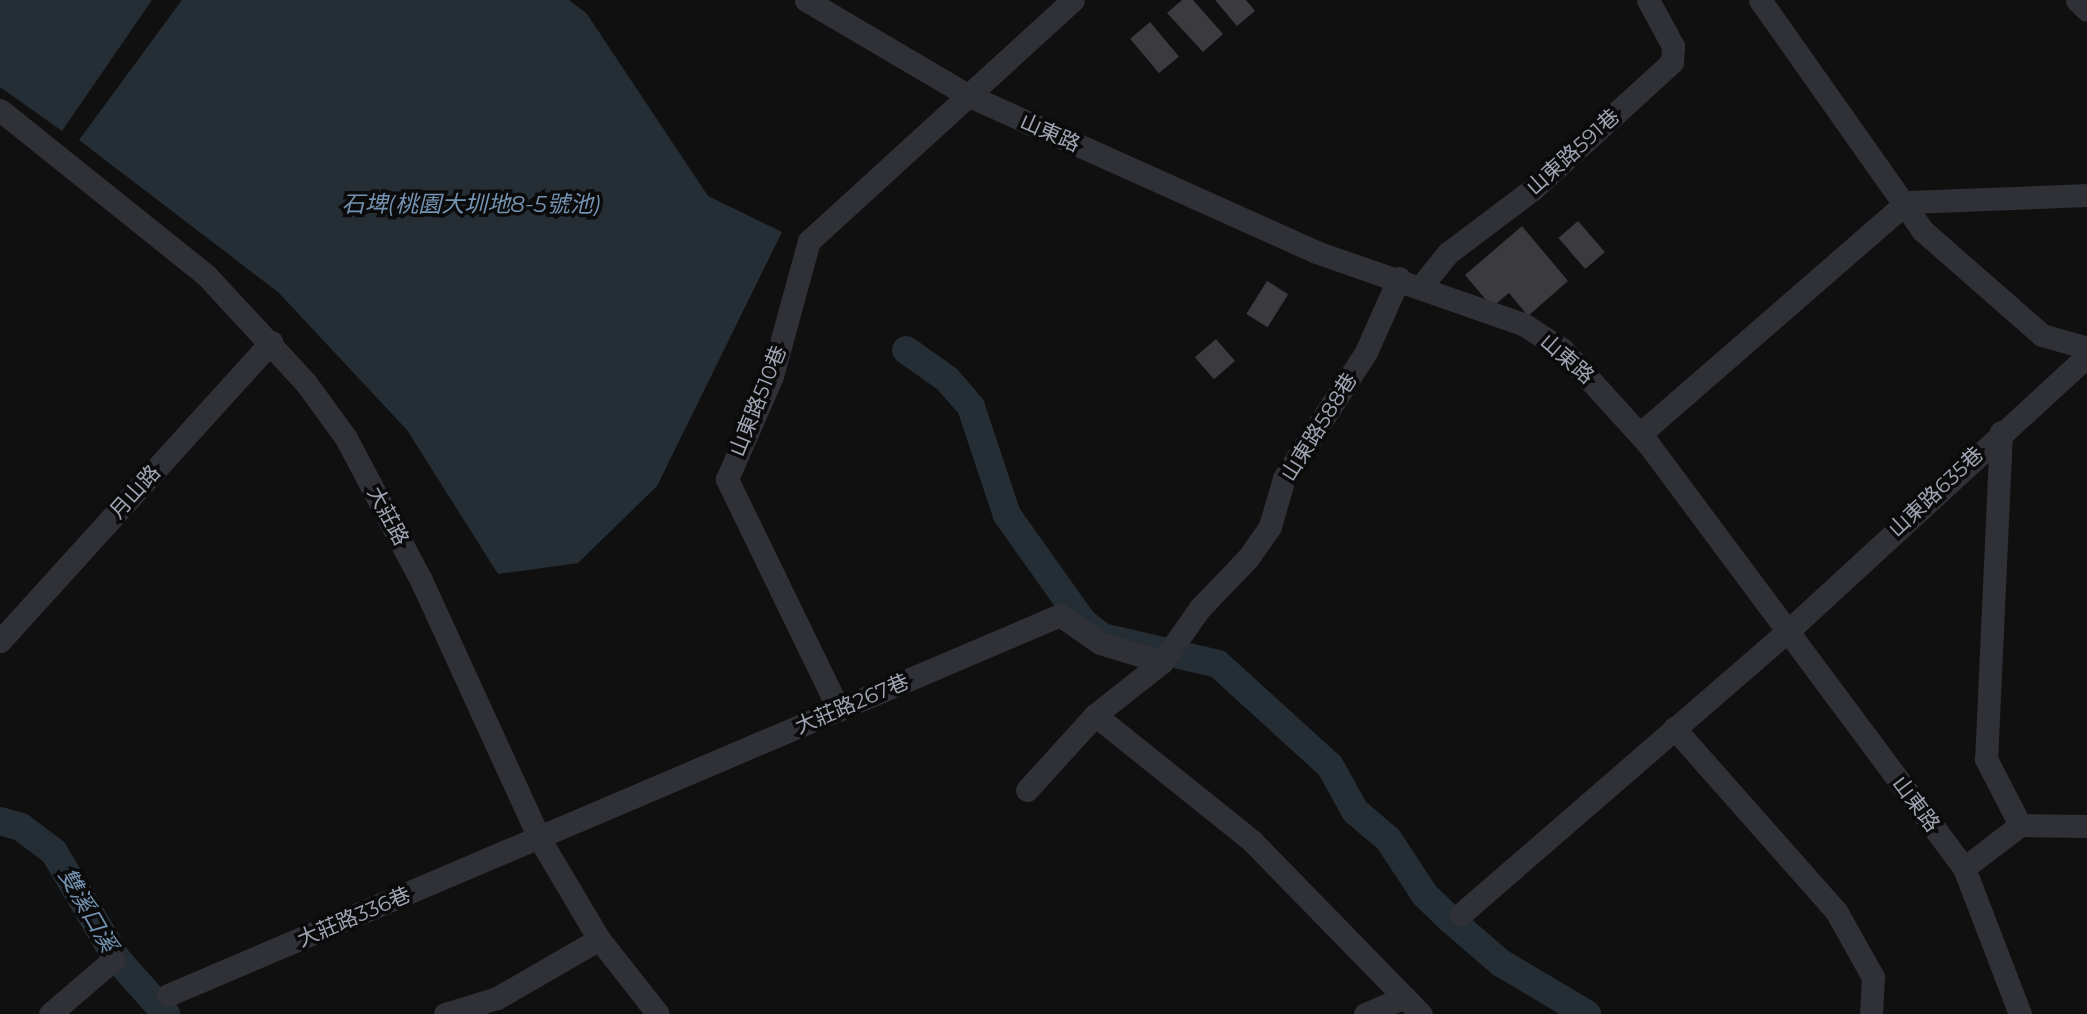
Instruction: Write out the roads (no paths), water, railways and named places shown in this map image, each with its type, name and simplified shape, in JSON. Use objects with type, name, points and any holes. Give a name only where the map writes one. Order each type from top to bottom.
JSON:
[{"type":"street","name":"山東路","points":[[806,0],[967,96],[1316,252],[1422,285],[1523,324],[1562,349],[1640,434],[1964,868],[2020,1014]]},
{"type":"street","points":[[967,96],[1073,0]]},
{"type":"street","name":"山東路591巷","points":[[1422,285],[1448,253],[1534,189],[1672,62],[1673,46],[1648,0]]},
{"type":"street","points":[[1759,0],[1907,202],[1922,230],[2042,335],[2087,348]]},
{"type":"street","points":[[2077,0],[2087,10]]},
{"type":"street","name":"山東路510巷","points":[[839,710],[726,479],[772,376],[809,241],[967,96]]},
{"type":"street","name":"大莊路","points":[[0,110],[206,275],[271,342],[346,438],[421,580],[539,838],[599,939],[658,1014]]},
{"type":"street","points":[[1640,434],[1907,202],[2087,195]]},
{"type":"street","name":"山東路588巷","points":[[1027,790],[1095,715],[1162,662],[1270,526],[1284,478],[1366,352],[1399,278]]},
{"type":"street","name":"月山路","points":[[0,641],[271,342]]},
{"type":"street","name":"山東路635巷","points":[[1461,914],[1788,631],[2001,432],[2087,356]]},
{"type":"street","points":[[2001,432],[1985,749],[2020,825]]},
{"type":"street","name":"大莊路267巷","points":[[539,838],[1060,614],[1100,643],[1162,662]]},
{"type":"street","points":[[1095,715],[1252,841],[1421,1014]]},
{"type":"street","points":[[1674,728],[1836,911],[1873,977],[1871,1014]]},
{"type":"street","points":[[1964,868],[2020,825],[2087,826]]},
{"type":"street","name":"大莊路336巷","points":[[168,995],[539,838]]},
{"type":"street","points":[[445,1014],[497,998],[599,939]]},
{"type":"street","points":[[50,1014],[114,960]]},
{"type":"street","points":[[1365,1014],[1405,997]]},
{"type":"water","points":[[0,0],[152,0],[62,131],[0,87]]},
{"type":"water","name":"石埤(桃園大圳地8-5號池)","points":[[182,0],[569,0],[587,14],[708,196],[782,232],[657,486],[578,563],[498,574],[407,430],[278,292],[79,140]]},
{"type":"waterway","points":[[906,350],[947,379],[971,407],[1007,515],[1083,622],[1102,637],[1218,664],[1330,766],[1355,811],[1388,839],[1425,895],[1451,920],[1501,963],[1587,1014]]},
{"type":"waterway","name":"雙溪口溪","points":[[0,821],[21,827],[54,852],[117,959],[166,1014]]}]
